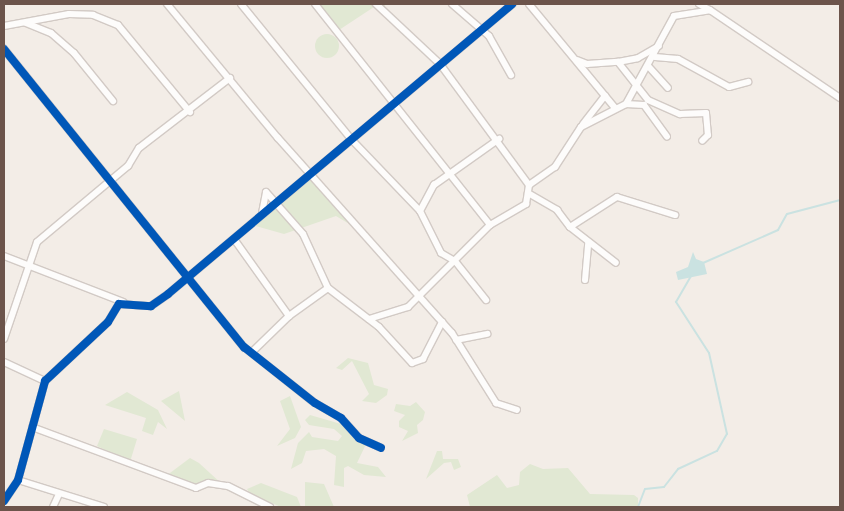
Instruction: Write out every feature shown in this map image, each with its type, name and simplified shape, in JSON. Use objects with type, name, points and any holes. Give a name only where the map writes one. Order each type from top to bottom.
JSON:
[{"type":"street","points":[[167,4],[418,298],[442,322],[456,340],[496,403],[517,410]]},
{"type":"street","points":[[241,4],[352,140],[420,211],[441,253],[455,261],[486,300]]},
{"type":"street","points":[[316,4],[395,105],[420,131],[448,176],[490,225]]},
{"type":"street","points":[[369,319],[408,307],[490,225],[526,204],[529,185],[499,139],[440,64],[376,4]]},
{"type":"street","points":[[452,4],[481,30],[511,75]]},
{"type":"street","points":[[4,256],[123,302],[151,306],[395,105],[440,64],[512,4]]},
{"type":"street","points":[[529,4],[615,108]]},
{"type":"street","points":[[698,4],[710,10],[840,98]]},
{"type":"street","points":[[626,104],[640,85],[674,16],[710,10]]},
{"type":"street","points":[[4,26],[93,15],[118,25],[190,112]]},
{"type":"street","points":[[25,23],[51,33],[74,53],[113,101]]},
{"type":"street","points":[[575,59],[587,64],[618,62],[638,58],[660,45]]},
{"type":"street","points":[[4,49],[111,179],[186,277],[252,352],[315,403],[342,418],[359,438],[381,448]]},
{"type":"street","points":[[655,57],[678,59],[729,87],[748,82]]},
{"type":"street","points":[[618,62],[640,85],[648,100],[680,114],[706,113],[708,135],[702,141]]},
{"type":"street","points":[[649,67],[668,88]]},
{"type":"street","points":[[4,339],[37,242],[111,179],[139,148],[190,112],[230,78]]},
{"type":"street","points":[[529,185],[555,168],[580,127],[605,96]]},
{"type":"street","points":[[580,127],[626,104],[644,105],[668,137]]},
{"type":"street","points":[[420,211],[434,185],[499,139]]},
{"type":"street","points":[[261,214],[266,192],[303,234],[328,288],[369,319],[417,363],[442,322]]},
{"type":"street","points":[[528,193],[557,210],[570,227],[616,263]]},
{"type":"street","points":[[570,227],[617,197],[654,205],[675,215]]},
{"type":"street","points":[[234,239],[289,316]]},
{"type":"street","points":[[585,280],[588,242]]},
{"type":"street","points":[[252,352],[289,316],[328,288]]},
{"type":"street","points":[[4,500],[18,480],[18,465],[32,427],[44,381],[108,322],[123,302]]},
{"type":"street","points":[[456,340],[487,334]]},
{"type":"street","points":[[4,362],[44,381]]},
{"type":"street","points":[[32,427],[196,488],[208,484],[228,486],[270,507]]},
{"type":"street","points":[[18,480],[99,507]]},
{"type":"street","points":[[53,507],[59,494]]},
{"type":"green space","points":[[316,4],[385,4],[385,12],[377,5],[339,30]]},
{"type":"green space","points":[[327,34],[336,37],[339,46],[336,55],[327,58],[318,55],[315,46],[318,37]]},
{"type":"green space","points":[[311,173],[361,231],[336,216],[284,234],[249,224]]},
{"type":"green space","points":[[348,358],[368,363],[374,385],[388,389],[387,395],[376,403],[362,401],[369,394],[352,361],[342,370],[336,368]]},
{"type":"green space","points":[[179,391],[185,421],[161,401]]},
{"type":"green space","points":[[127,392],[158,410],[167,429],[158,422],[153,435],[142,431],[146,418],[105,405]]},
{"type":"green space","points":[[290,396],[301,427],[295,438],[277,446],[290,429],[280,401]]},
{"type":"green space","points":[[416,402],[425,412],[423,420],[417,425],[418,433],[402,441],[408,431],[399,427],[399,421],[405,415],[394,411],[396,404],[410,406]]},
{"type":"green space","points":[[310,415],[348,426],[367,442],[357,463],[378,467],[386,477],[364,475],[348,466],[344,468],[344,487],[334,485],[336,456],[324,449],[306,451],[302,463],[291,469],[298,443],[309,432],[312,437],[338,441],[342,436],[334,429],[309,425],[305,420]]},
{"type":"green space","points":[[104,429],[137,439],[130,462],[97,446]]},
{"type":"green space","points":[[437,451],[442,451],[443,459],[458,459],[461,467],[454,470],[451,462],[444,463],[426,479]]},
{"type":"green space","points":[[190,458],[199,463],[222,484],[196,486],[166,476]]},
{"type":"green space","points":[[530,464],[543,469],[568,468],[590,494],[634,495],[638,498],[638,507],[470,507],[467,495],[497,475],[507,488],[519,485],[520,472]]},
{"type":"green space","points":[[305,482],[324,484],[334,507],[305,507]]},
{"type":"green space","points":[[261,483],[297,497],[301,507],[281,507],[250,494],[247,489]]},
{"type":"water","points":[[693,252],[696,259],[704,262],[707,274],[678,280],[676,272],[688,267]]},
{"type":"waterway","points":[[703,263],[778,230],[787,214],[840,200]]},
{"type":"waterway","points":[[638,507],[645,489],[664,487],[678,469],[717,451],[727,434],[709,353],[676,302],[691,276]]},
{"type":"cycle path","points":[[4,501],[18,480],[45,381],[108,322],[119,304],[151,306],[168,294],[512,4]]},
{"type":"cycle path","points":[[4,49],[244,347],[315,403],[341,418],[359,438],[381,448]]}]
